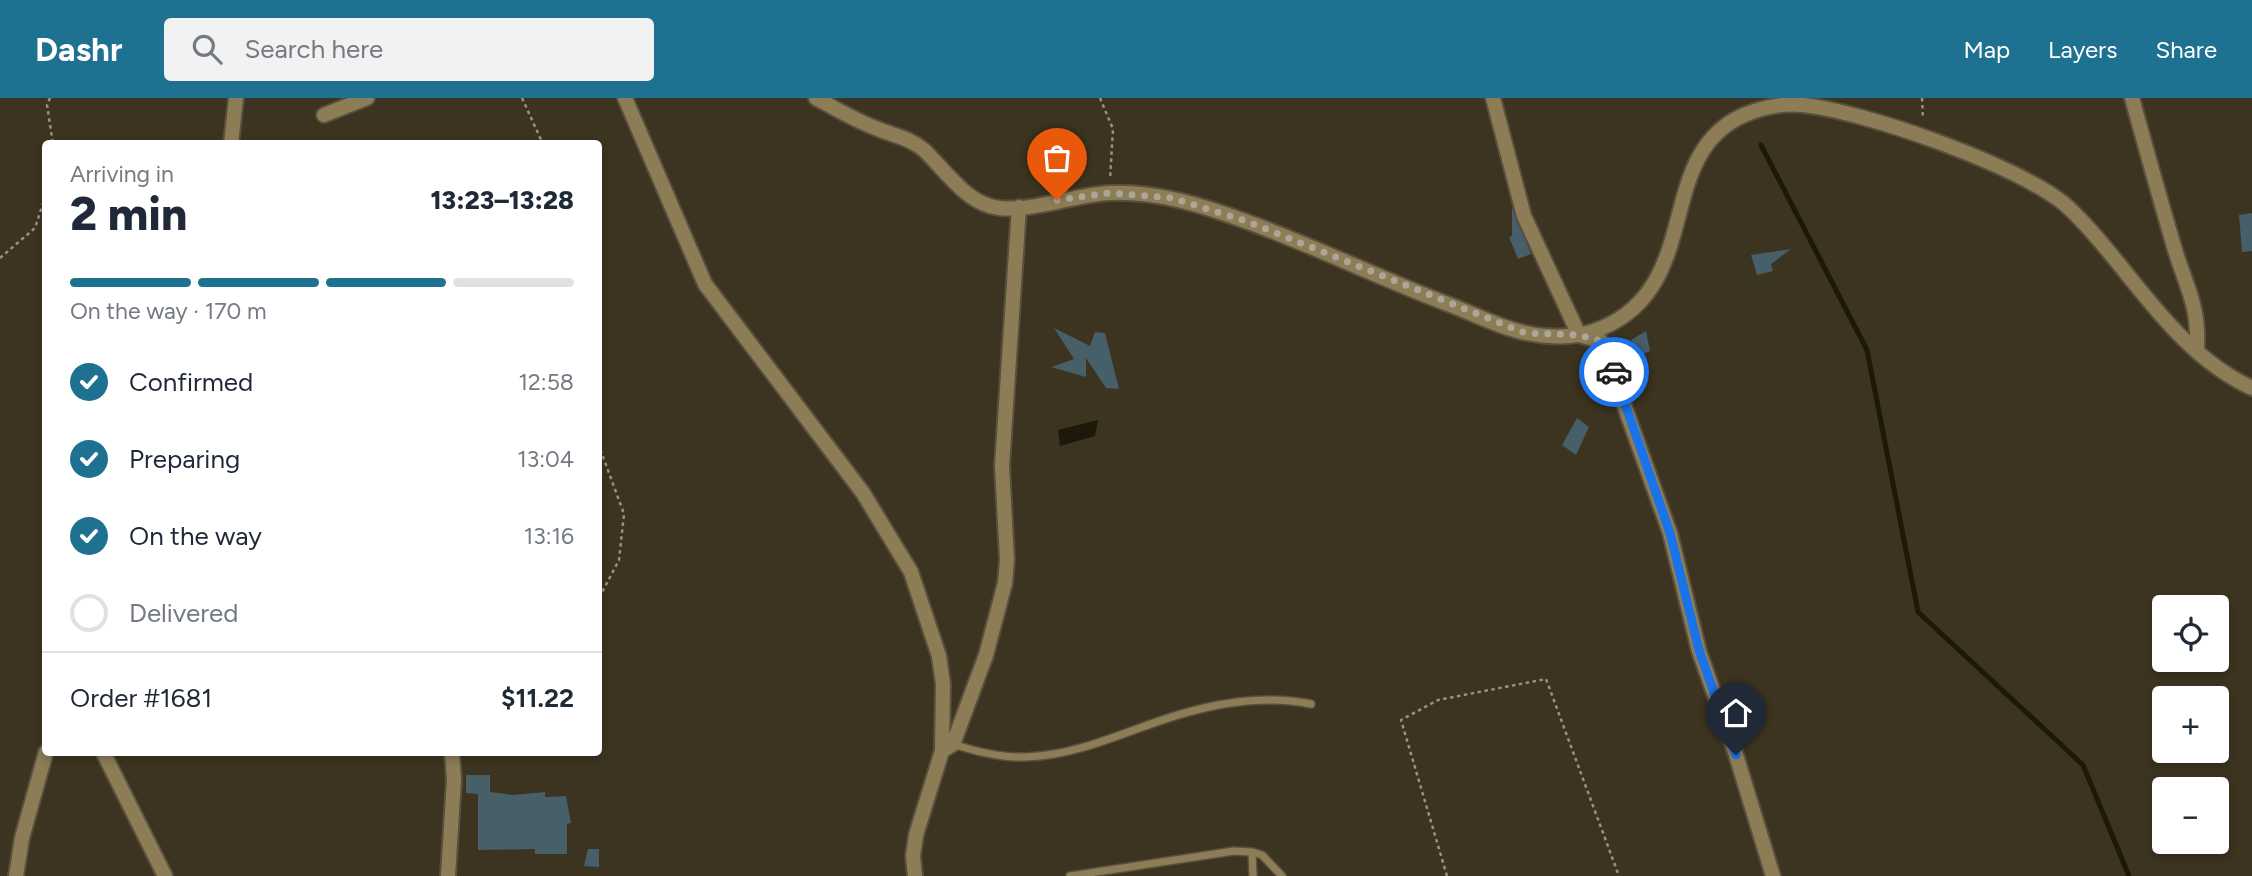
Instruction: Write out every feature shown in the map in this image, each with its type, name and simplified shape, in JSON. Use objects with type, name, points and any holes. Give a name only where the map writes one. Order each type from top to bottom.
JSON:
[{"type":"street","points":[[231,140],[236,98]]},
{"type":"street","points":[[324,115],[367,98]]},
{"type":"street","points":[[625,98],[705,284],[863,492],[911,572],[939,656],[948,747]]},
{"type":"street","points":[[816,98],[852,118],[913,141],[975,199],[989,206],[1019,207],[1109,193],[1172,198],[1246,221],[1525,333],[1579,335],[1601,341],[1670,533],[1699,650],[1736,755],[1773,876]]},
{"type":"street","points":[[1493,98],[1524,216],[1579,335]]},
{"type":"street","points":[[2132,98],[2176,254],[2193,295],[2198,322],[2197,349]]},
{"type":"street","points":[[1579,335],[1614,323],[1652,289],[1671,252],[1691,172],[1700,151],[1732,120],[1780,104],[1806,105],[1880,123],[1921,138],[2014,174],[2062,202],[2091,231],[2169,325],[2197,349],[2252,388]]},
{"type":"street","points":[[915,876],[913,856],[916,835],[986,655],[1005,583],[1002,466],[1019,207]]},
{"type":"street","points":[[16,876],[24,826],[45,756]]},
{"type":"street","points":[[105,756],[165,876]]},
{"type":"street","points":[[448,876],[454,780],[452,756]]},
{"type":"lane","points":[[948,747],[983,754],[1027,757],[1105,743],[1200,709],[1279,698],[1311,704]]},
{"type":"lane","points":[[1252,852],[1253,876]]},
{"type":"lane","points":[[1070,876],[1221,853],[1252,852],[1262,855],[1282,876]]},
{"type":"path","points":[[50,98],[47,105],[52,140]]},
{"type":"path","points":[[522,98],[541,140]]},
{"type":"path","points":[[1100,98],[1113,129],[1109,193]]},
{"type":"path","points":[[1921,138],[1922,98]]},
{"type":"path","points":[[0,258],[35,228],[42,206]]},
{"type":"path","points":[[602,454],[624,514],[619,561],[602,593]]},
{"type":"path","points":[[1447,876],[1401,720],[1438,700],[1546,679],[1619,876]]},
{"type":"shaded area","points":[[1098,420],[1095,436],[1060,446],[1058,430]]},
{"type":"building","points":[[1512,207],[1531,254],[1518,259],[1509,237],[1512,236]]},
{"type":"building","points":[[2252,213],[2252,251],[2242,252],[2239,215]]},
{"type":"building","points":[[1791,249],[1771,264],[1773,271],[1757,275],[1751,255]]},
{"type":"building","points":[[1054,328],[1090,346],[1095,332],[1105,333],[1119,389],[1106,388],[1086,358],[1086,377],[1051,367],[1074,359]]},
{"type":"building","points":[[1646,331],[1650,351],[1639,356],[1631,340]]},
{"type":"building","points":[[1577,418],[1589,427],[1576,455],[1562,445]]},
{"type":"building","points":[[466,775],[490,775],[490,792],[513,795],[545,792],[545,797],[566,796],[571,823],[567,824],[567,854],[535,854],[535,849],[478,850],[478,794],[466,793]]},
{"type":"building","points":[[588,849],[599,849],[599,867],[584,866]]},
{"type":"waterway","points":[[1761,145],[1867,350],[1918,612],[2083,765],[2129,876]]},
{"type":"way so far","points":[[1057,200],[1109,193],[1172,198],[1246,221],[1364,271],[1525,333],[1561,337],[1579,335],[1601,341],[1614,372]]},
{"type":"route","points":[[1614,372],[1670,533],[1699,650],[1736,755]]}]
